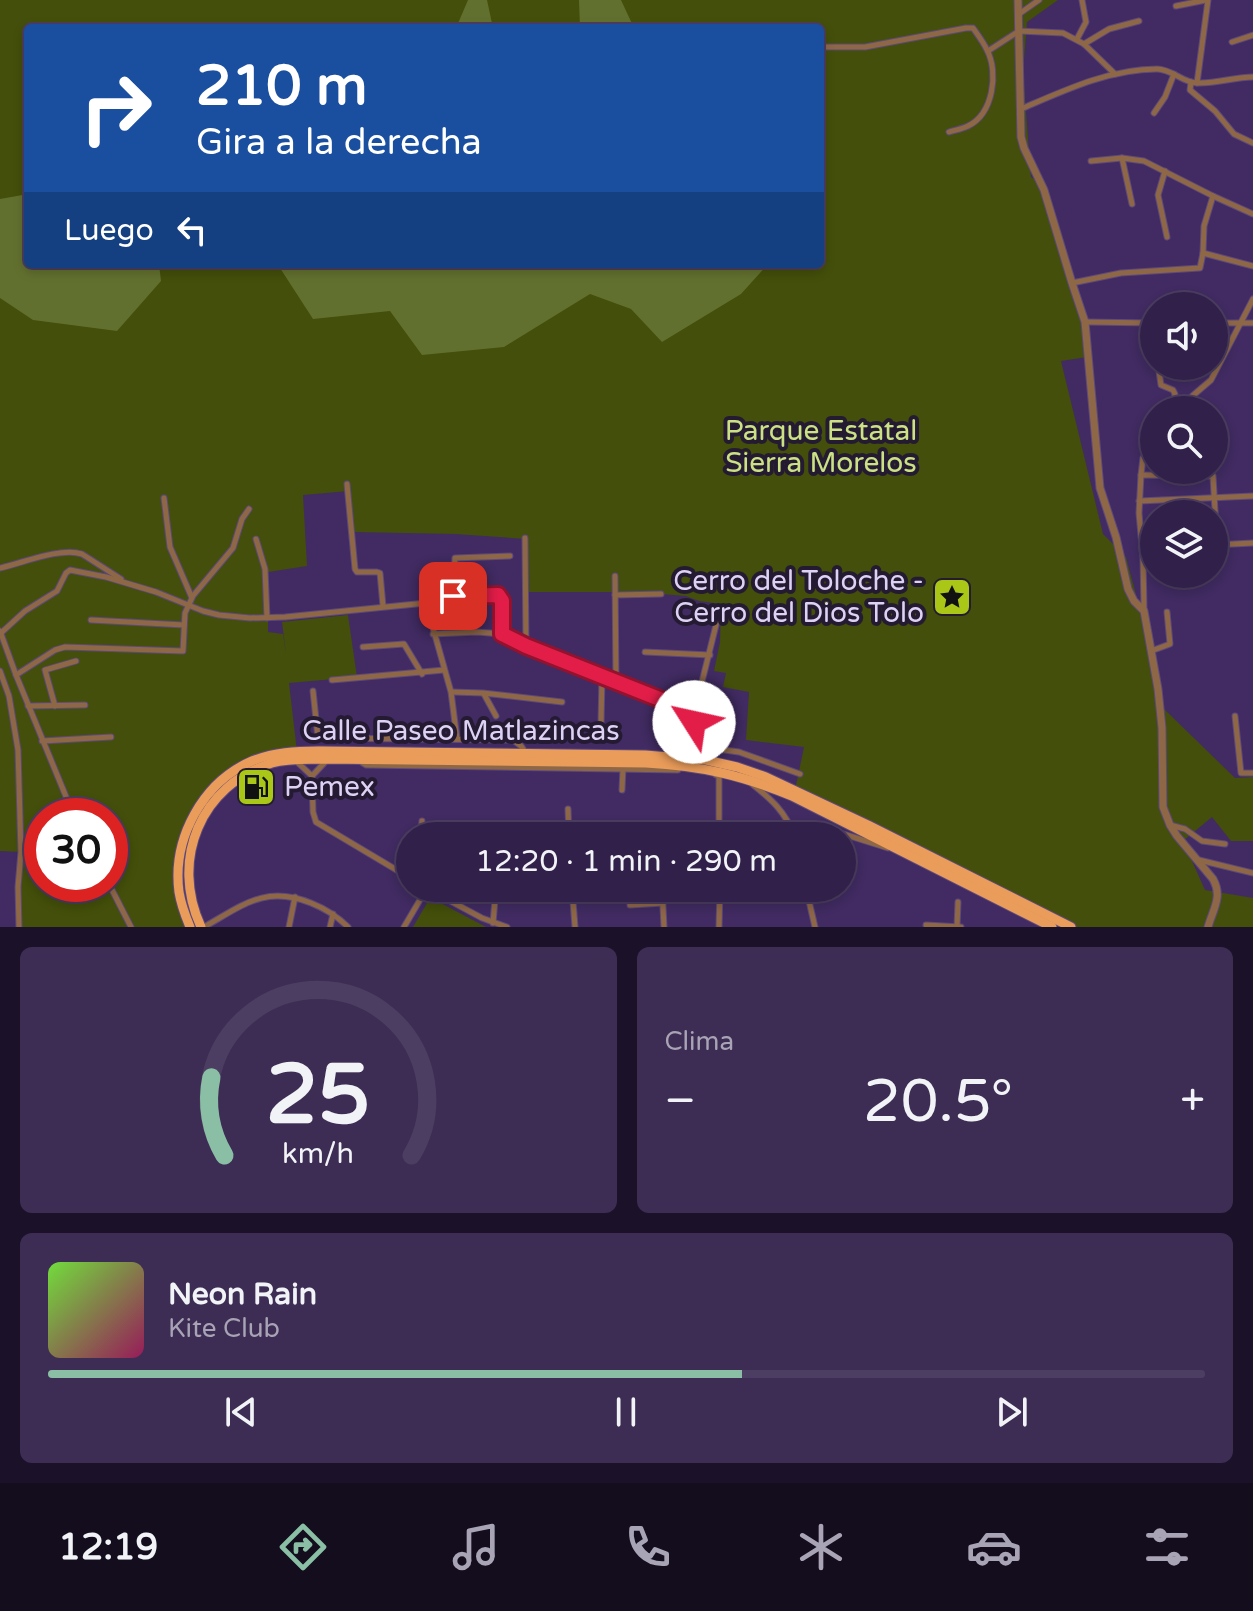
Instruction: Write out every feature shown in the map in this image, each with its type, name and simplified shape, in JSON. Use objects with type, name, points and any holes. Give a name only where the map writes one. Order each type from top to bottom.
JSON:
[{"type":"highway","name":"Calle Paseo Matlazincas","points":[[190,927],[178,888],[182,848],[198,808],[227,776],[252,761],[285,752],[645,755],[694,758],[737,767],[790,787],[1071,927]]},
{"type":"highway","name":"Calle Paseo Matlazincas","points":[[202,927],[190,896],[188,869],[194,837],[205,812],[226,788],[243,776],[273,763],[327,759],[687,766],[719,771],[792,796],[1052,927]]},
{"type":"street","points":[[1018,0],[1022,142],[1044,190],[1085,322],[1099,480],[1128,589],[1144,611]]},
{"type":"street","points":[[1019,14],[1039,0]]},
{"type":"street","points":[[1077,39],[1086,22],[1082,0]]},
{"type":"street","points":[[1176,6],[1207,0],[1194,82],[1190,88],[1234,134],[1253,143]]},
{"type":"street","points":[[1084,44],[1109,29],[1139,21]]},
{"type":"street","points":[[827,47],[858,48],[970,27],[988,51],[992,89],[987,105],[976,120],[969,126],[949,132]]},
{"type":"street","points":[[988,51],[1019,31],[1059,32],[1084,44],[1116,75]]},
{"type":"street","points":[[1232,42],[1253,35]]},
{"type":"street","points":[[1020,110],[1083,83],[1155,69],[1194,82],[1253,77]]},
{"type":"street","points":[[1154,113],[1165,97],[1174,74]]},
{"type":"street","points":[[1122,158],[1132,204]]},
{"type":"street","points":[[1091,161],[1122,158],[1144,161],[1253,214]]},
{"type":"street","points":[[1165,171],[1158,195],[1167,237]]},
{"type":"street","points":[[1072,283],[1121,273],[1198,268],[1203,253],[1204,226],[1213,196]]},
{"type":"street","points":[[1203,253],[1253,266]]},
{"type":"street","points":[[1190,396],[1211,380],[1253,299]]},
{"type":"street","points":[[1085,322],[1140,323]]},
{"type":"street","points":[[1228,323],[1253,323]]},
{"type":"street","points":[[1160,380],[1161,385],[1173,390],[1175,396]]},
{"type":"street","points":[[347,484],[355,570],[380,573],[383,606]]},
{"type":"street","points":[[1140,484],[1139,523],[1144,611],[1161,713],[1162,800],[1170,825],[1194,859],[1213,879],[1219,893],[1208,927]]},
{"type":"street","points":[[1214,484],[1215,499]]},
{"type":"street","points":[[1139,501],[1253,496]]},
{"type":"street","points":[[164,498],[170,547],[192,598]]},
{"type":"street","points":[[16,675],[65,647],[183,650],[188,605],[233,548],[242,519],[249,509]]},
{"type":"street","points":[[525,538],[526,646]]},
{"type":"street","points":[[256,539],[265,569],[267,618]]},
{"type":"street","points":[[1228,544],[1253,543]]},
{"type":"street","points":[[0,568],[75,552],[130,584]]},
{"type":"street","points":[[453,596],[455,558],[510,556]]},
{"type":"street","points":[[66,798],[16,675],[3,651],[0,632],[25,611],[57,591],[70,570],[130,584],[219,615],[267,618],[492,594],[498,595],[502,601],[502,634]]},
{"type":"street","points":[[615,576],[616,682]]},
{"type":"street","points":[[615,595],[661,594]]},
{"type":"street","points":[[426,603],[451,692],[457,739]]},
{"type":"street","points":[[1151,651],[1170,644],[1167,612]]},
{"type":"street","points":[[694,758],[693,718],[719,613]]},
{"type":"street","points":[[91,620],[184,625]]},
{"type":"street","points":[[433,634],[502,634],[667,702],[693,718]]},
{"type":"street","points":[[363,647],[404,644],[422,674]]},
{"type":"street","points":[[645,652],[710,655]]},
{"type":"street","points":[[55,706],[45,670],[76,661]]},
{"type":"street","points":[[332,680],[444,670]]},
{"type":"street","points":[[0,671],[9,696],[18,750],[21,852],[19,927]]},
{"type":"street","points":[[601,724],[602,676]]},
{"type":"street","points":[[313,691],[318,738],[513,740],[525,753]]},
{"type":"street","points":[[451,692],[562,702]]},
{"type":"street","points":[[483,693],[496,716]]},
{"type":"street","points":[[28,706],[85,705]]},
{"type":"street","points":[[1235,716],[1241,772],[1253,773]]},
{"type":"street","points":[[42,741],[111,737]]},
{"type":"street","points":[[401,739],[411,752]]},
{"type":"street","points":[[695,746],[739,752],[800,774]]},
{"type":"street","points":[[327,759],[312,776],[316,822],[396,870]]},
{"type":"street","points":[[295,760],[312,776]]},
{"type":"street","points":[[622,790],[623,766],[719,776],[719,822]]},
{"type":"street","points":[[744,778],[776,804],[788,822]]},
{"type":"street","points":[[568,809],[568,822]]},
{"type":"street","points":[[1170,825],[1185,829],[1206,842],[1225,844]]},
{"type":"street","points":[[856,839],[903,852]]},
{"type":"street","points":[[1194,859],[1253,873]]},
{"type":"street","points":[[202,927],[253,900],[278,895],[295,897],[333,914],[348,927]]},
{"type":"street","points":[[289,927],[295,897]]},
{"type":"street","points":[[118,902],[131,927]]},
{"type":"street","points":[[404,927],[419,902]]},
{"type":"street","points":[[453,902],[507,927]]},
{"type":"street","points":[[493,923],[495,902]]},
{"type":"street","points":[[573,902],[575,927]]},
{"type":"street","points":[[719,927],[720,902]]},
{"type":"street","points":[[809,902],[815,927]]},
{"type":"street","points":[[926,925],[958,927],[958,902]]},
{"type":"street","points":[[630,905],[663,903],[664,927]]},
{"type":"street","points":[[330,927],[333,914]]},
{"type":"green space","name":"Parque Estatal Sierra Morelos","points":[[0,0],[1058,0],[1027,22],[1023,72],[1031,177],[1042,184],[1081,319],[1087,357],[1061,361],[1103,534],[1126,557],[1162,707],[1235,778],[1253,777],[1253,841],[1231,841],[1212,817],[1183,841],[1205,890],[1253,898],[1253,927],[1059,927],[1038,918],[856,826],[856,822],[848,822],[794,795],[804,747],[746,740],[749,692],[723,687],[726,673],[714,671],[720,642],[721,604],[686,596],[638,592],[525,592],[526,539],[353,532],[349,491],[303,495],[307,566],[268,572],[268,632],[283,634],[286,654],[282,622],[348,615],[357,677],[289,683],[298,760],[246,773],[212,796],[190,827],[178,874],[186,927],[16,927],[21,852],[0,851]]},
{"type":"green space","points":[[468,0],[487,0],[492,24],[458,24]]},
{"type":"green space","points":[[579,0],[621,0],[632,24],[580,24]]},
{"type":"green space","points":[[24,195],[24,268],[159,268],[161,281],[117,331],[33,320],[0,298],[0,199]]},
{"type":"green space","points":[[280,268],[764,268],[741,294],[662,342],[631,309],[590,294],[504,347],[422,355],[390,311],[313,319]]},
{"type":"green space","points":[[428,902],[439,902],[486,927],[413,927]]},
{"type":"place","name":"Cerro del Toloche - Cerro del Dios Tolo","points":[[952,597]]},
{"type":"place","name":"Pemex","points":[[256,787]]},
{"type":"route","points":[[453,596],[500,596],[502,634],[667,702],[684,711],[694,722]]}]
